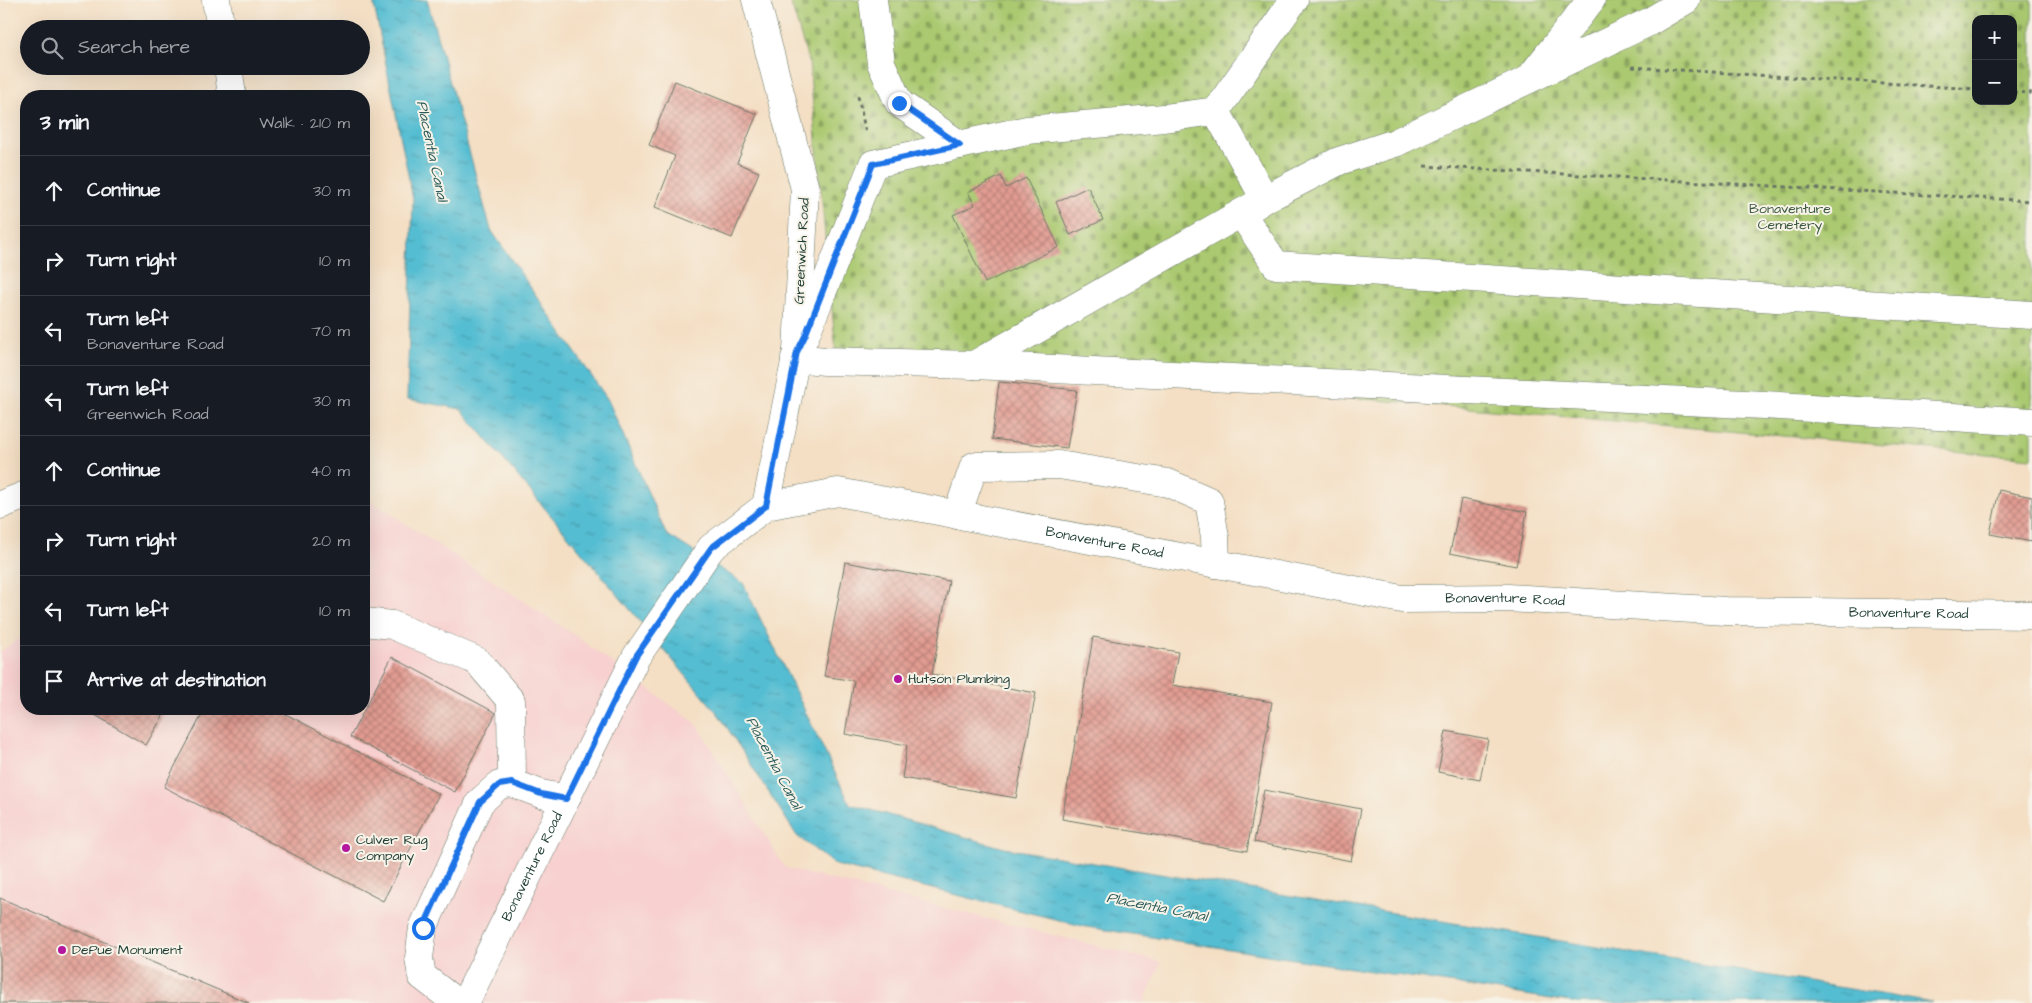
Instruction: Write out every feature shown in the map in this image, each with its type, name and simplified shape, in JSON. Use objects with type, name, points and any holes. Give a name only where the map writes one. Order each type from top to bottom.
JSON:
[{"type":"street","points":[[216,0],[219,20]]},
{"type":"street","name":"Greenwich Road","points":[[756,0],[805,189],[796,355],[766,506]]},
{"type":"street","points":[[873,0],[881,63],[899,103],[960,145]]},
{"type":"street","points":[[1294,0],[1216,111],[1164,118],[1027,130],[873,164],[796,355],[825,361],[974,365],[1764,405],[2032,422]]},
{"type":"street","points":[[1529,79],[1591,0]]},
{"type":"street","points":[[974,365],[1265,199],[1338,162],[1396,143],[1650,22],[1686,0]]},
{"type":"street","points":[[229,75],[231,90]]},
{"type":"street","points":[[1216,111],[1265,199]]},
{"type":"street","points":[[1242,213],[1276,265],[2032,315]]},
{"type":"street","points":[[957,515],[974,466],[1058,465],[1168,483],[1209,502],[1216,564]]},
{"type":"street","name":"Bonaventure Road","points":[[465,1003],[636,656],[711,548],[766,506],[838,492],[1402,599],[1508,598],[1726,611],[2032,615]]},
{"type":"street","points":[[0,505],[20,497]]},
{"type":"street","points":[[370,623],[392,625],[477,661],[511,701],[512,783]]},
{"type":"street","points":[[457,1003],[422,976],[419,958],[423,928],[480,802],[499,785],[512,783],[541,794],[566,799]]},
{"type":"path","points":[[1623,66],[1972,89]]},
{"type":"path","points":[[2017,92],[2032,93]]},
{"type":"path","points":[[1418,166],[2032,201]]},
{"type":"shaded area","points":[[370,500],[570,632],[697,724],[785,868],[1161,962],[1144,1003],[0,1003],[0,652],[20,637],[20,715],[370,715]]},
{"type":"green space","name":"Bonaventure Cemetery","points":[[790,0],[2032,0],[2032,458],[836,352],[809,63]]},
{"type":"water","name":"Placentia Canal","points":[[373,0],[427,0],[491,230],[608,400],[666,534],[743,583],[850,804],[1004,848],[1933,1003],[1577,1003],[1087,927],[835,865],[797,836],[719,715],[461,409],[407,399],[413,199]]},
{"type":"building","points":[[675,81],[757,114],[737,163],[759,172],[732,238],[655,207],[675,156],[649,145]]},
{"type":"building","points":[[1001,176],[1006,188],[1026,178],[1059,247],[985,283],[953,215],[975,205],[968,192]]},
{"type":"building","points":[[1088,187],[1103,220],[1070,235],[1056,202]]},
{"type":"building","points":[[999,382],[1077,390],[1067,448],[992,439]]},
{"type":"building","points":[[1999,490],[2032,497],[2032,542],[1990,534]]},
{"type":"building","points":[[1461,499],[1527,512],[1516,566],[1450,553]]},
{"type":"building","name":"Hutson Plumbing","points":[[845,562],[949,581],[932,674],[1036,693],[1016,798],[902,778],[907,745],[845,734],[854,681],[824,676]]},
{"type":"building","points":[[1093,637],[1178,652],[1172,685],[1272,702],[1247,851],[1062,819]]},
{"type":"building","points":[[392,657],[496,713],[455,792],[350,737],[362,715],[370,715],[370,699]]},
{"type":"building","points":[[95,715],[164,715],[146,745]]},
{"type":"building","name":"Culver Rug Company","points":[[202,715],[288,715],[439,794],[383,901],[164,787]]},
{"type":"building","points":[[1446,731],[1488,739],[1480,780],[1438,772]]},
{"type":"building","points":[[1264,790],[1361,809],[1351,861],[1254,842]]},
{"type":"building","name":"DePue Monument","points":[[0,898],[249,1003],[0,1003]]},
{"type":"place","name":"Hutson Plumbing","points":[[898,679]]},
{"type":"place","name":"Culver Rug Company","points":[[346,848]]},
{"type":"place","name":"DePue Monument","points":[[62,950]]},
{"type":"route","points":[[423,928],[480,802],[499,785],[512,783],[541,794],[566,799],[636,656],[711,548],[766,506],[797,352],[873,164],[960,145],[899,103]]}]
